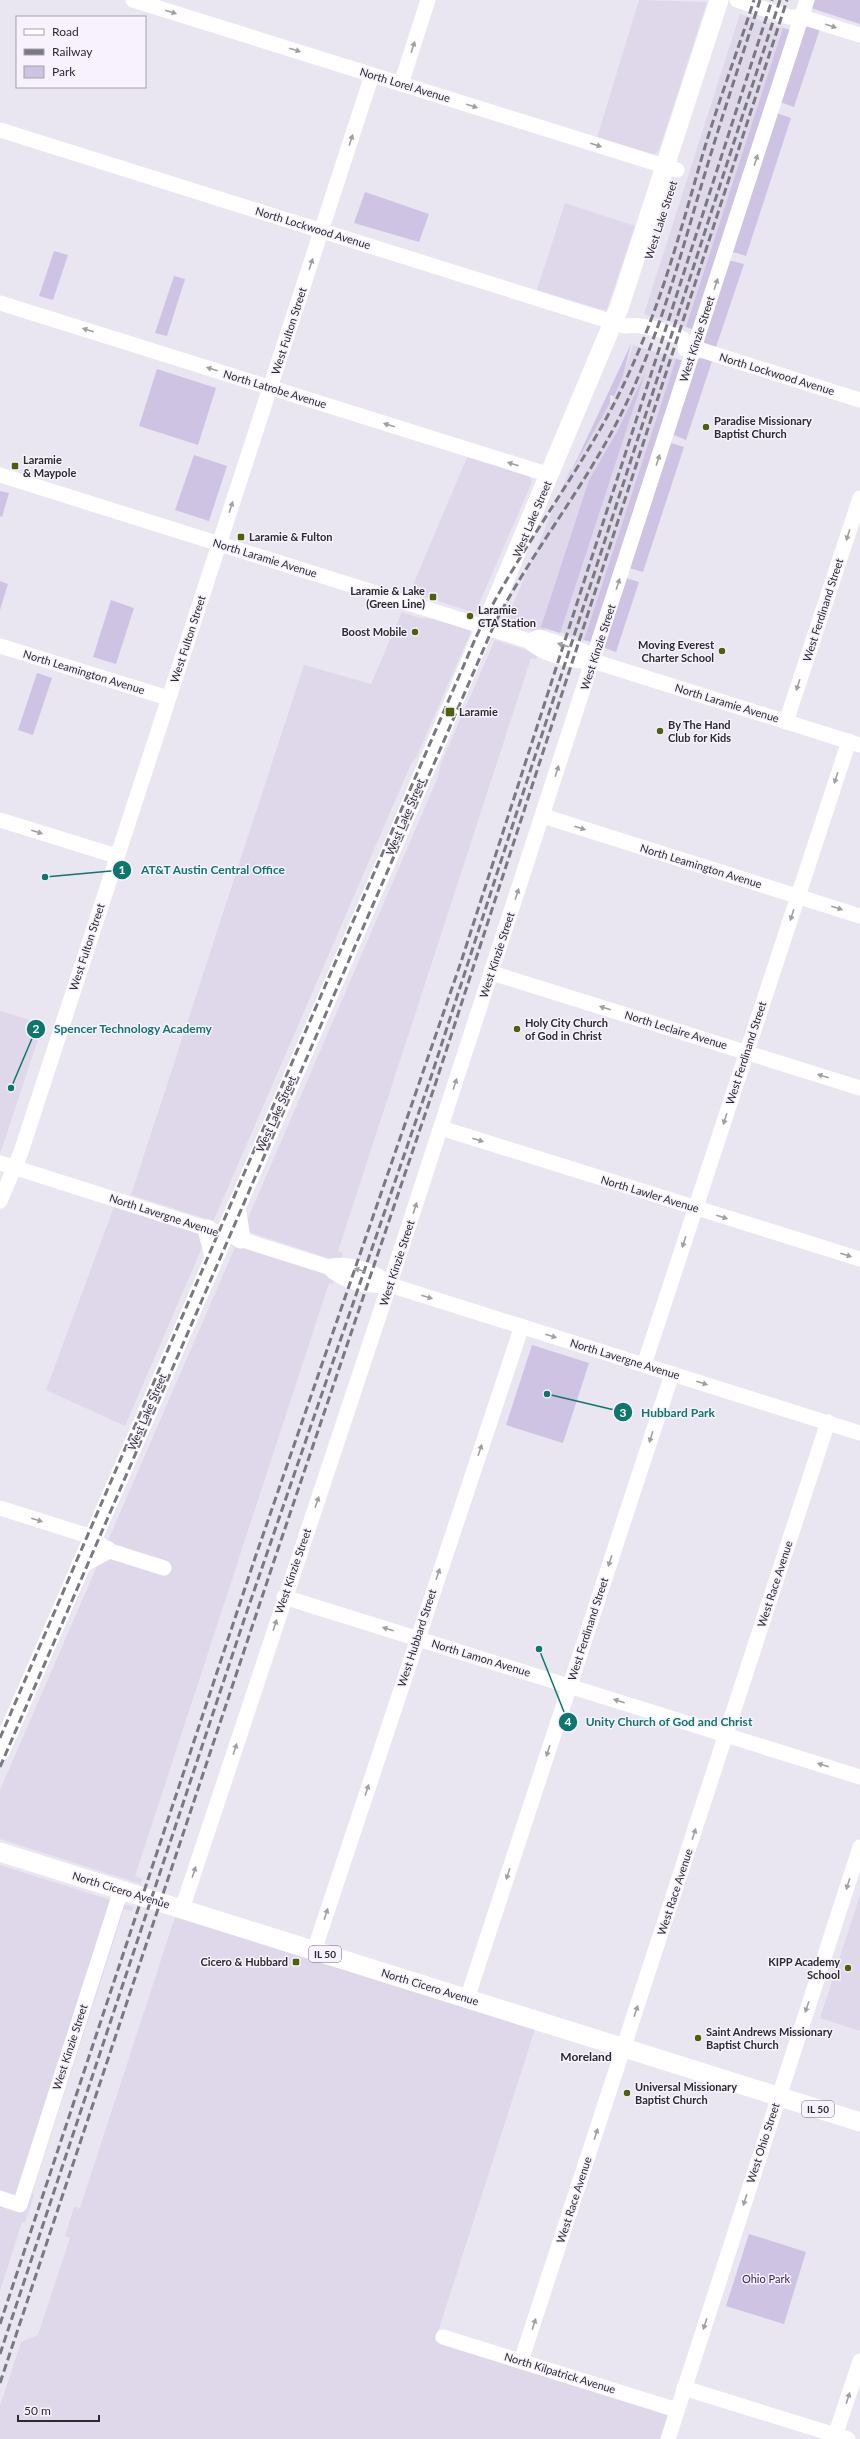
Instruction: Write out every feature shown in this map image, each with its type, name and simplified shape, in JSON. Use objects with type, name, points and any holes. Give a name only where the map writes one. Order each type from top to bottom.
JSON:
[{"type":"main road","name":"West Lake Street","points":[[672,168],[719,0]]},
{"type":"main road","name":"West Lake Street","points":[[0,1752],[486,628],[550,475],[555,458],[619,324],[672,168],[732,0]]},
{"type":"main road","points":[[197,1297],[212,1290],[238,1176],[254,1166]]},
{"type":"main road","points":[[81,1564],[107,1550]]},
{"type":"main road","name":"North Cicero Avenue","points":[[0,1852],[860,2122]]},
{"type":"street","name":"North Lorel Avenue","points":[[134,0],[672,168]]},
{"type":"street","points":[[401,84],[428,0]]},
{"type":"street","points":[[737,0],[789,17],[802,17],[860,35]]},
{"type":"street","points":[[767,0],[792,8],[802,17]]},
{"type":"street","name":"West Kinzie Street","points":[[182,1909],[284,1597],[390,1285],[807,0]]},
{"type":"street","name":"West Fulton Street","points":[[0,1201],[7,1165],[21,1152],[116,856],[271,388],[372,75]]},
{"type":"street","name":"North Lockwood Avenue","points":[[0,130],[619,324],[634,333],[684,349],[695,348],[860,400]]},
{"type":"street","name":"North Latrobe Avenue","points":[[0,303],[550,475]]},
{"type":"street","name":"North Laramie Avenue","points":[[0,475],[529,641],[535,648],[580,662],[593,661],[854,743]]},
{"type":"street","name":"West Ferdinand Street","points":[[786,722],[860,498]]},
{"type":"street","name":"North Leamington Avenue","points":[[0,646],[168,698]]},
{"type":"street","name":"West Ferdinand Street","points":[[644,1365],[798,896],[854,743]]},
{"type":"street","name":"North Leamington Avenue","points":[[543,816],[860,916]]},
{"type":"street","points":[[0,820],[116,856]]},
{"type":"street","name":"North Leclaire Avenue","points":[[492,972],[860,1088]]},
{"type":"street","name":"North Lawler Avenue","points":[[441,1128],[860,1259]]},
{"type":"street","name":"North Lavergne Avenue","points":[[7,1165],[328,1267],[336,1275],[375,1287],[390,1285],[860,1433]]},
{"type":"street","name":"West Hubbard Street","points":[[314,1951],[522,1326]]},
{"type":"street","name":"West Ferdinand Street","points":[[467,1999],[672,1374]]},
{"type":"street","name":"West Race Avenue","points":[[522,2361],[828,1422]]},
{"type":"street","points":[[0,1508],[92,1538],[107,1550],[164,1568]]},
{"type":"street","name":"North Lamon Avenue","points":[[284,1597],[860,1777]]},
{"type":"street","name":"West Ohio Street","points":[[668,2439],[860,1847]]},
{"type":"street","name":"West Kinzie Street","points":[[0,2198],[20,2205],[121,1890]]},
{"type":"street","name":"North Kilpatrick Avenue","points":[[443,2337],[677,2410]]},
{"type":"street","points":[[684,2388],[839,2438],[860,2361]]},
{"type":"shaded area","points":[[639,0],[707,2],[659,150],[654,155],[597,138]]},
{"type":"shaded area","points":[[740,14],[790,30],[693,329],[644,314]]},
{"type":"shaded area","points":[[565,203],[635,226],[607,309],[603,310],[537,290]]},
{"type":"shaded area","points":[[633,345],[683,361],[591,642],[546,628],[544,634],[505,623],[570,469],[572,469],[610,403],[613,403],[614,395],[623,376]]},
{"type":"shaded area","points":[[468,455],[529,475],[532,482],[475,613],[410,592]]},
{"type":"shaded area","points":[[402,612],[419,618],[444,619],[472,629],[417,756],[411,764],[217,1213],[213,1221],[131,1195],[304,665],[371,684]]},
{"type":"shaded area","points":[[495,640],[538,654],[536,659],[531,658],[338,1251],[343,1253],[340,1262],[243,1230],[438,777],[441,763]]},
{"type":"shaded area","points":[[0,1011],[43,1024],[1,1151],[0,1151]]},
{"type":"shaded area","points":[[114,1207],[207,1236],[125,1426],[46,1390]]},
{"type":"shaded area","points":[[236,1245],[323,1272],[334,1281],[333,1284],[329,1283],[135,1876],[142,1879],[141,1884],[0,1839],[0,1790]]},
{"type":"shaded area","points":[[0,1865],[133,1907],[132,1911],[124,1909],[32,2193],[34,2194],[25,2223],[22,2222],[0,2291]]},
{"type":"shaded area","name":"KIPP Academy School","points":[[860,1895],[860,2031],[820,2018]]},
{"type":"shaded area","points":[[175,1917],[535,2029],[435,2341],[670,2413],[663,2439],[0,2439],[0,2406],[21,2342],[38,2335],[70,2238],[65,2236],[74,2207],[80,2208]]},
{"type":"green space","points":[[813,0],[860,0],[860,24],[811,8]]},
{"type":"green space","points":[[806,23],[821,26],[794,107],[780,102]]},
{"type":"green space","points":[[783,28],[790,30],[693,329],[686,327]]},
{"type":"green space","points":[[777,113],[791,118],[746,256],[730,251]]},
{"type":"green space","points":[[365,192],[429,214],[419,242],[354,223]]},
{"type":"green space","points":[[54,251],[68,255],[53,300],[39,296]]},
{"type":"green space","points":[[728,260],[744,264],[716,347],[704,344],[702,340]]},
{"type":"green space","points":[[174,276],[185,279],[167,336],[155,333]]},
{"type":"green space","points":[[631,344],[623,376],[614,396],[610,395],[610,403],[572,470]]},
{"type":"green space","points":[[700,358],[712,361],[686,440],[671,434],[696,360]]},
{"type":"green space","points":[[676,359],[683,361],[591,642],[584,640]]},
{"type":"green space","points":[[157,369],[216,388],[198,445],[139,426]]},
{"type":"green space","points":[[645,373],[560,633],[541,627],[589,480],[618,430]]},
{"type":"green space","points":[[671,443],[684,447],[643,572],[629,568]]},
{"type":"green space","points":[[194,455],[227,466],[209,521],[175,510]]},
{"type":"green space","points":[[0,491],[9,493],[2,517],[0,516]]},
{"type":"green space","points":[[626,578],[639,582],[616,652],[602,647]]},
{"type":"green space","points":[[0,581],[8,584],[0,610]]},
{"type":"green space","points":[[111,600],[134,608],[116,664],[93,657]]},
{"type":"green space","points":[[37,673],[52,678],[33,735],[18,730]]},
{"type":"green space","points":[[532,1345],[589,1363],[563,1443],[506,1425]]},
{"type":"green space","name":"Ohio Park","points":[[749,2234],[806,2252],[784,2324],[726,2306]]},
{"type":"railway","points":[[0,1738],[476,637],[493,603],[594,441],[629,373],[641,346],[671,263],[710,131],[754,0]]},
{"type":"railway","points":[[0,1767],[494,625],[526,569],[595,461],[611,433],[639,376],[661,318],[712,149],[760,0]]},
{"type":"railway","points":[[0,2324],[255,1558],[461,962],[772,0]]},
{"type":"railway","points":[[0,2354],[244,1620],[431,1077],[780,0]]},
{"type":"railway","points":[[0,2383],[276,1555],[436,1082],[787,0]]},
{"type":"place","name":"Paradise Missionary Baptist Church","points":[[706,427]]},
{"type":"place","name":"Laramie & Maypole","points":[[15,466]]},
{"type":"place","name":"Laramie & Fulton","points":[[241,537]]},
{"type":"place","name":"Laramie & Lake (Green Line)","points":[[433,597]]},
{"type":"place","name":"Laramie CTA Station","points":[[470,616]]},
{"type":"place","name":"Boost Mobile","points":[[415,632]]},
{"type":"place","name":"Moving Everest Charter School","points":[[722,651]]},
{"type":"place","name":"Laramie","points":[[450,712]]},
{"type":"place","name":"By The Hand Club for Kids","points":[[660,731]]},
{"type":"place","name":"AT&T Austin Central Office","points":[[45,877]]},
{"type":"place","name":"Holy City Church of God in Christ","points":[[517,1029]]},
{"type":"place","name":"Spencer Technology Academy","points":[[11,1088]]},
{"type":"place","name":"Hubbard Park","points":[[547,1394]]},
{"type":"place","name":"Unity Church of God and Christ","points":[[539,1649]]},
{"type":"place","name":"Cicero & Hubbard","points":[[296,1962]]},
{"type":"place","name":"KIPP Academy School","points":[[848,1968]]},
{"type":"place","name":"Saint Andrews Missionary Baptist Church","points":[[698,2038]]},
{"type":"place","name":"Universal Missionary Baptist Church","points":[[627,2093]]},
{"type":"district","name":"Moreland","points":[[586,2057]]}]
